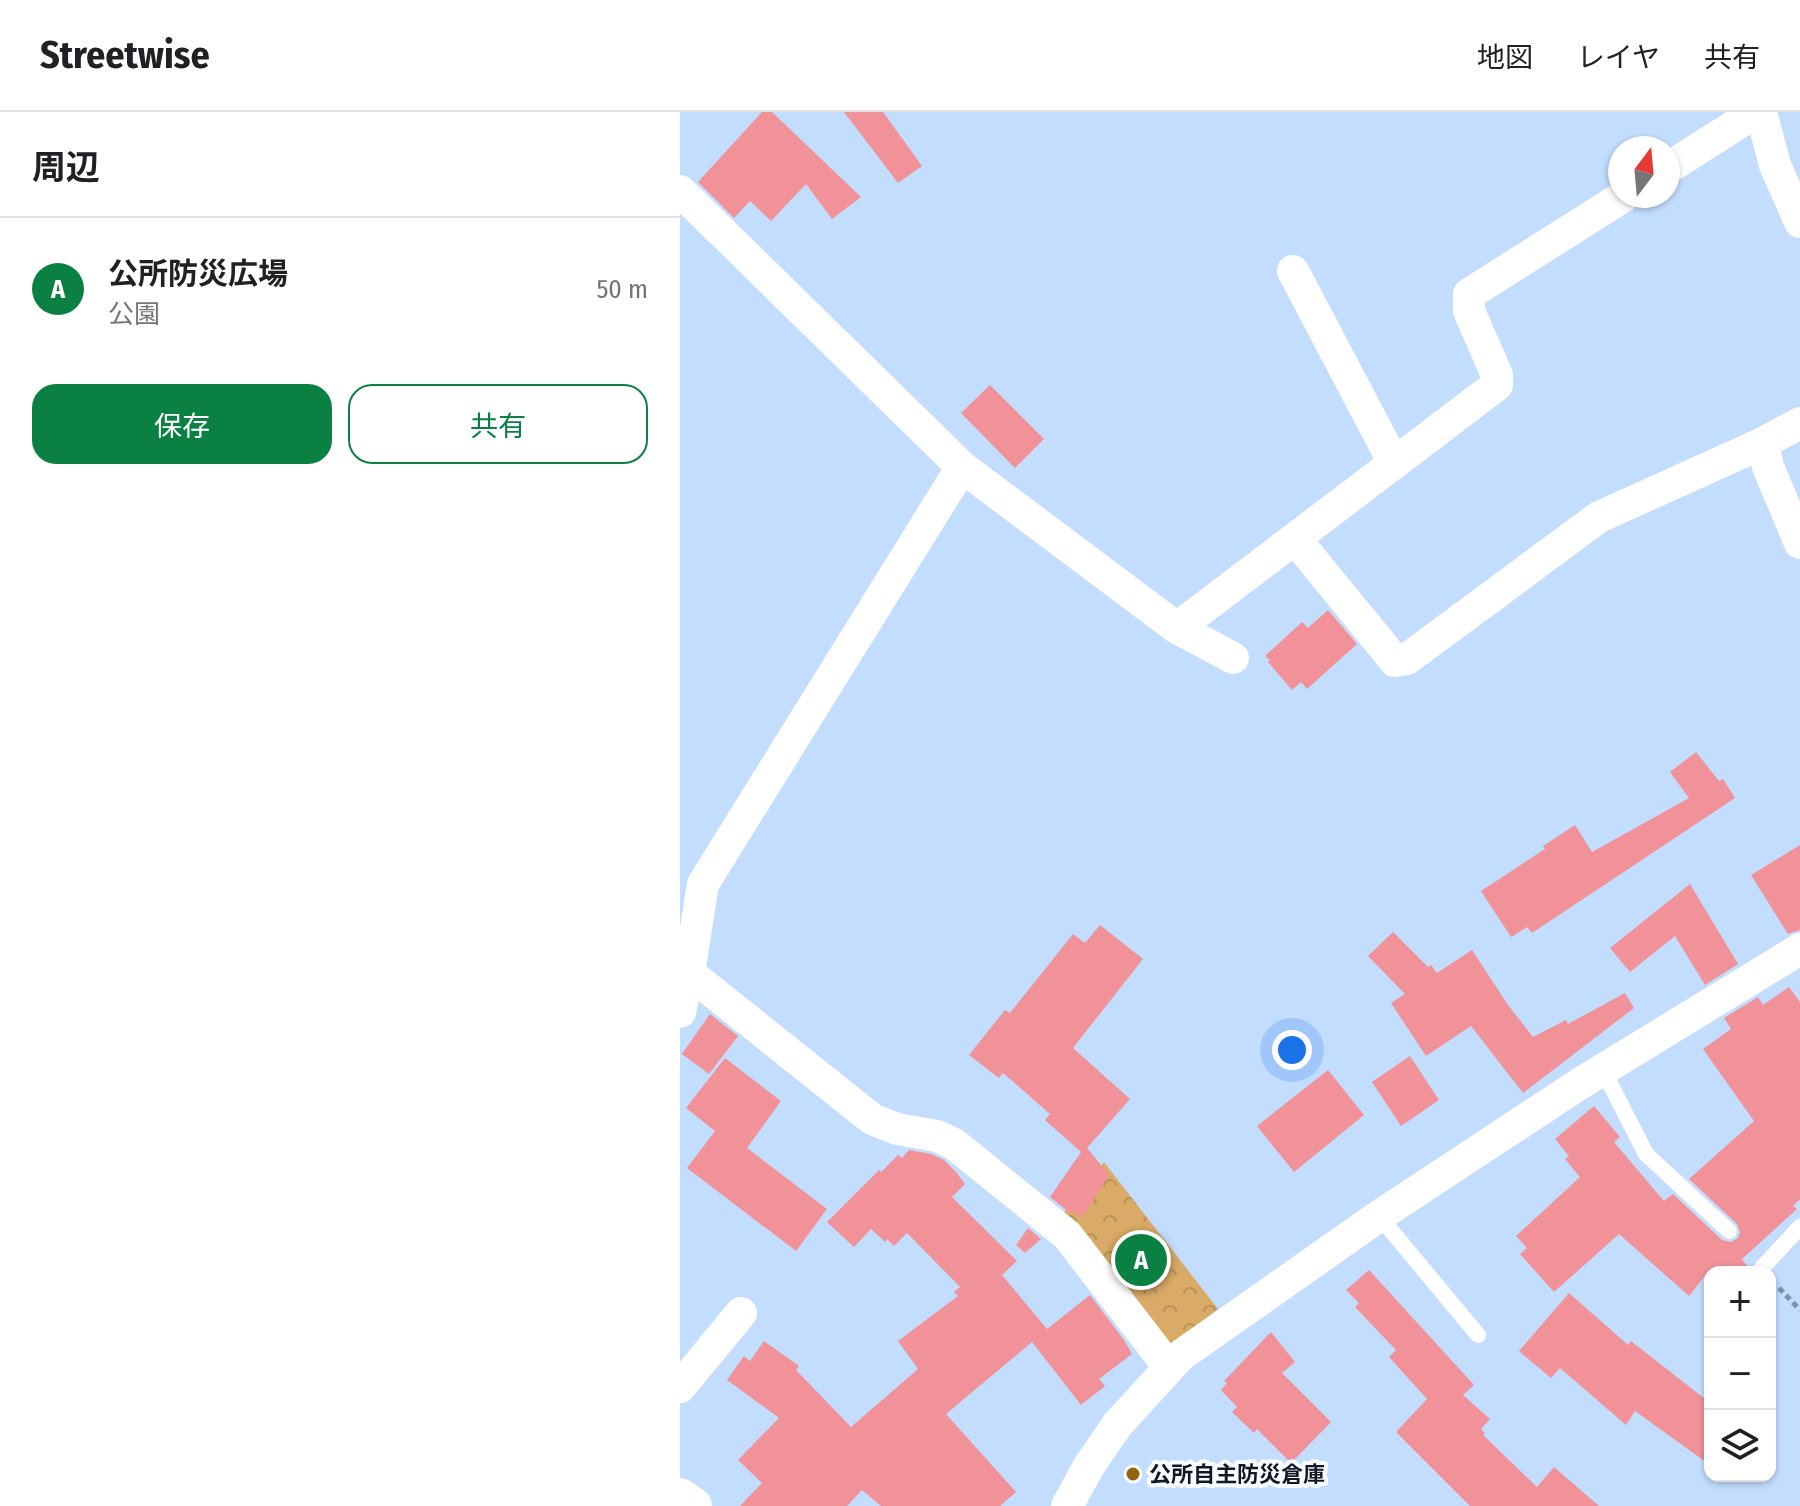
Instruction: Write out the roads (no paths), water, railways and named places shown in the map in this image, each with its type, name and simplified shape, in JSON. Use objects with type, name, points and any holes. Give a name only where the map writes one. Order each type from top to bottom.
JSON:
[{"type":"street","points":[[1680,161],[1758,112],[1775,165],[1800,222]]},
{"type":"street","points":[[680,191],[962,467],[1177,628],[1233,658]]},
{"type":"street","points":[[1177,628],[1497,385],[1497,375],[1469,311],[1469,294],[1608,206]]},
{"type":"street","points":[[1293,271],[1394,463]]},
{"type":"street","points":[[1296,540],[1395,661],[1407,659],[1599,517],[1763,443],[1800,423]]},
{"type":"street","points":[[1763,443],[1768,467],[1800,543]]},
{"type":"street","points":[[680,1012],[703,884],[962,467]]},
{"type":"street","points":[[1067,1506],[1117,1425],[1180,1356],[1379,1216],[1603,1070],[1800,949]]},
{"type":"street","points":[[689,973],[872,1119],[897,1129],[937,1136],[954,1144],[1067,1235],[1169,1367]]},
{"type":"street","points":[[680,1387],[741,1313]]},
{"type":"street","points":[[680,1497],[693,1506]]},
{"type":"lane","points":[[1603,1070],[1646,1154],[1729,1231]]},
{"type":"lane","points":[[1379,1216],[1478,1335]]},
{"type":"lane","points":[[1771,1266],[1800,1227]]},
{"type":"place","name":"公所防災広場","points":[[1141,1260]]},
{"type":"place","name":"公所自主防災倉庫","points":[[1133,1474]]}]
